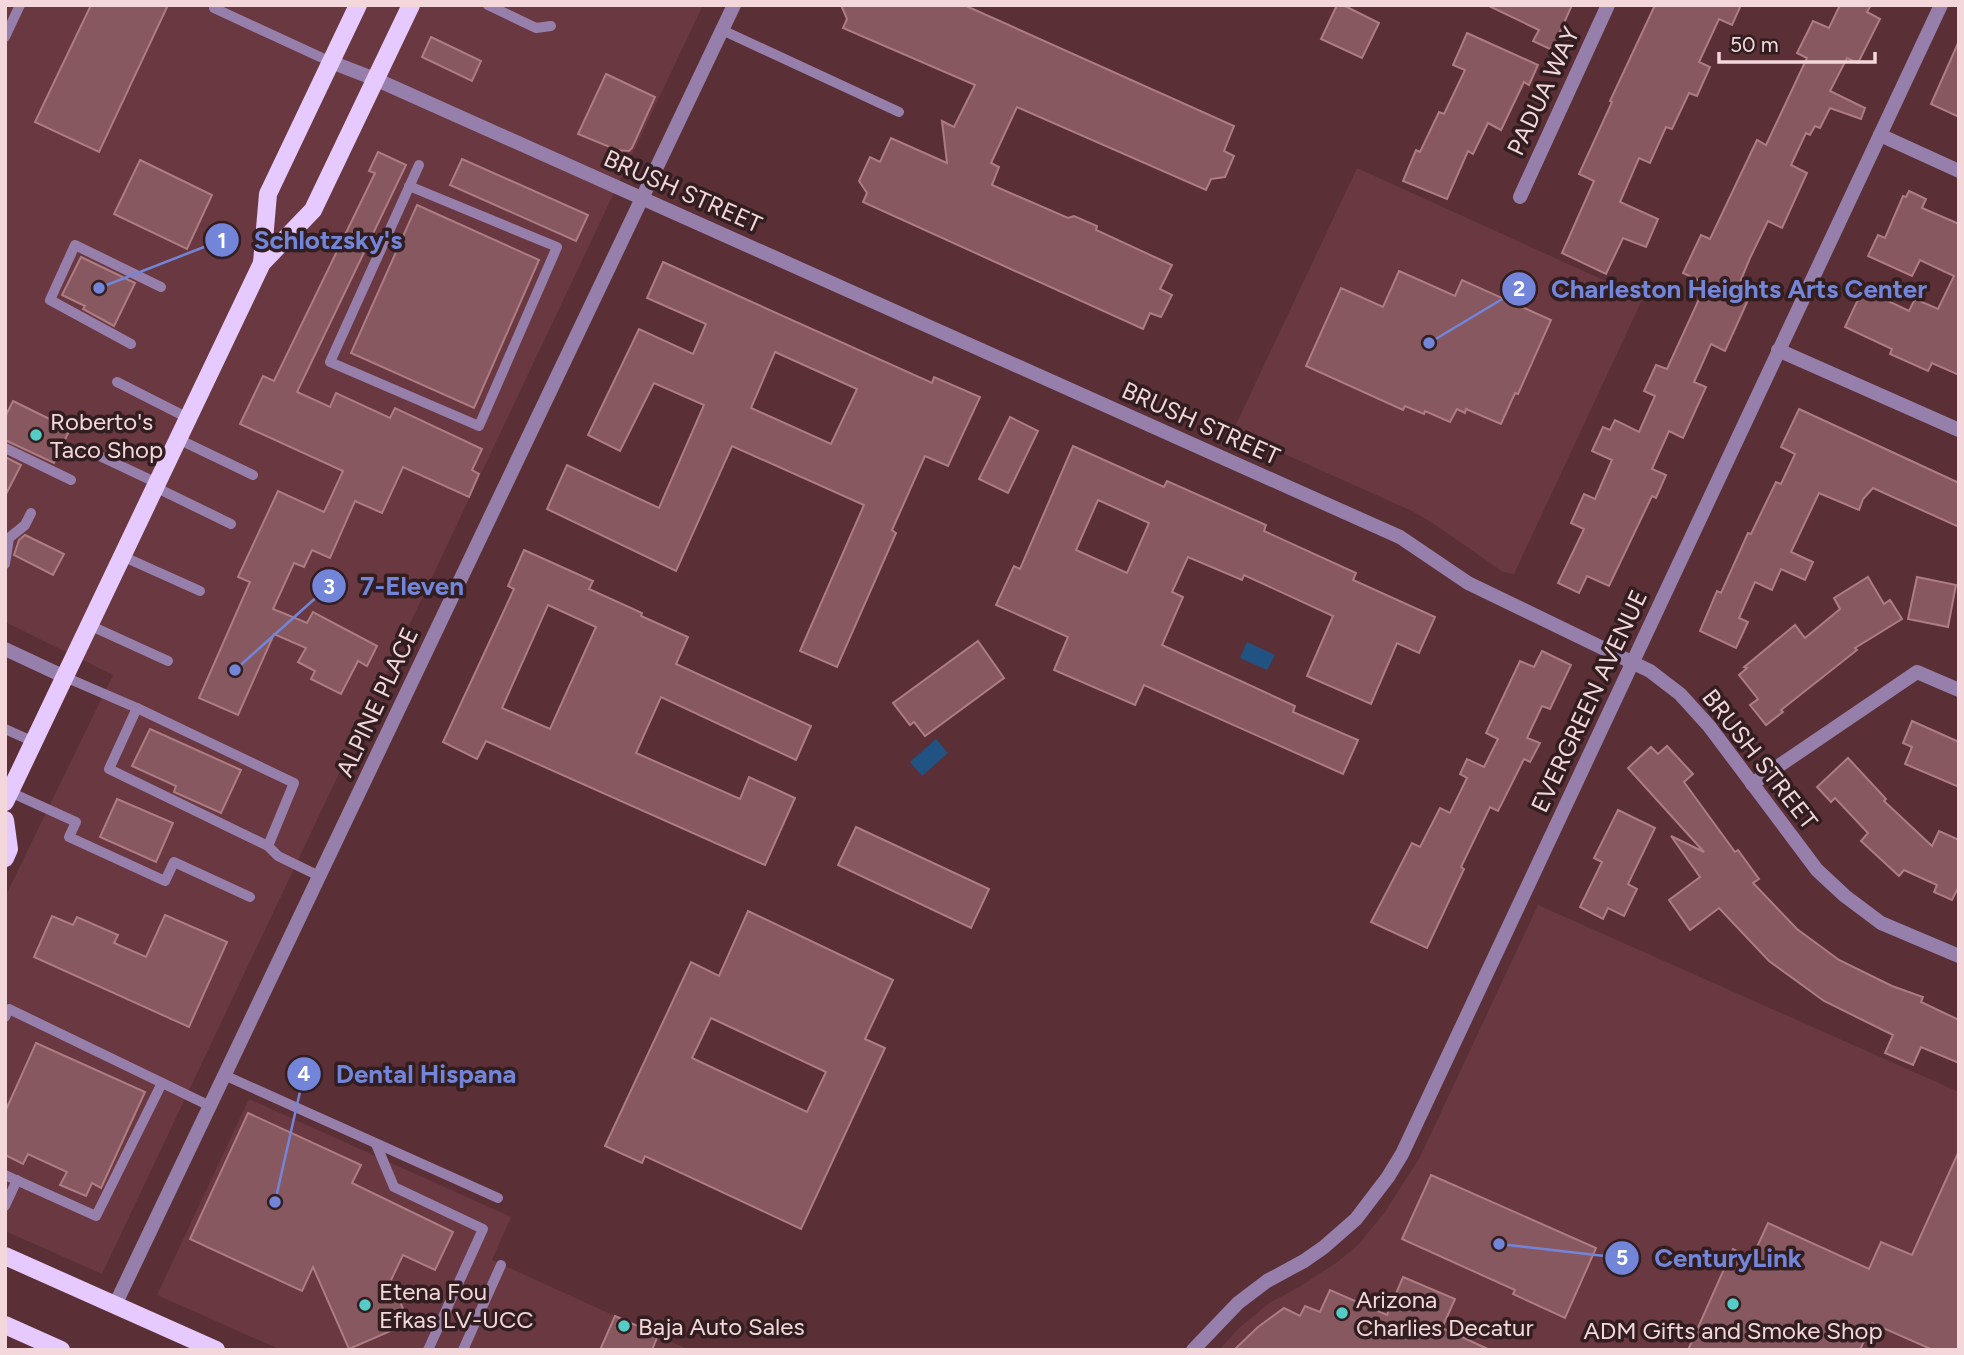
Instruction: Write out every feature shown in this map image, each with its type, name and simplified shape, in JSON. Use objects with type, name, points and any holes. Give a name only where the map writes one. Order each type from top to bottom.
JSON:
[{"type":"main road","points":[[262,263],[268,194],[358,5]]},
{"type":"main road","points":[[8,797],[262,263],[313,210],[411,5]]},
{"type":"main road","points":[[5,820],[9,849],[5,858]]},
{"type":"main road","points":[[5,1256],[216,1350]]},
{"type":"main road","points":[[5,1325],[40,1346],[61,1350]]},
{"type":"street","name":"ALPINE PLACE","points":[[115,1305],[734,5]]},
{"type":"street","name":"PADUA WAY","points":[[1520,197],[1608,5]]},
{"type":"street","name":"EVERGREEN AVENUE","points":[[1193,1350],[1238,1304],[1267,1281],[1304,1261],[1341,1232],[1364,1209],[1388,1177],[1408,1142],[1941,5]]},
{"type":"street","name":"BRUSH STREET","points":[[331,62],[376,79],[1400,537],[1468,583],[1633,661],[1680,694],[1709,726],[1817,870],[1845,896],[1881,923],[1959,956]]},
{"type":"street","points":[[1880,135],[1959,171]]},
{"type":"street","points":[[1778,350],[1959,430]]},
{"type":"street","points":[[5,649],[65,677]]},
{"type":"street","points":[[1752,783],[1917,672],[1959,691]]},
{"type":"lane","points":[[5,37],[20,5]]},
{"type":"lane","points":[[488,5],[536,28],[551,26]]},
{"type":"lane","points":[[214,8],[331,62]]},
{"type":"lane","points":[[722,30],[899,112]]},
{"type":"lane","points":[[409,186],[557,247],[479,426],[330,362],[409,186],[419,164]]},
{"type":"lane","points":[[131,344],[50,300],[75,245],[161,287]]},
{"type":"lane","points":[[117,382],[188,418]]},
{"type":"lane","points":[[178,439],[253,475]]},
{"type":"lane","points":[[5,448],[71,481]]},
{"type":"lane","points":[[85,449],[231,524]]},
{"type":"lane","points":[[5,564],[9,538],[25,525],[31,513]]},
{"type":"lane","points":[[122,556],[200,591]]},
{"type":"lane","points":[[89,625],[168,661]]},
{"type":"lane","points":[[65,677],[137,708],[294,783],[268,846]]},
{"type":"lane","points":[[137,708],[109,769],[268,846],[278,856],[320,876]]},
{"type":"lane","points":[[5,729],[34,742]]},
{"type":"lane","points":[[8,797],[76,822],[69,837],[165,881],[174,862],[250,897]]},
{"type":"lane","points":[[7,1011],[210,1106]]},
{"type":"lane","points":[[224,1075],[498,1198]]},
{"type":"lane","points":[[5,1175],[96,1216],[162,1083]]},
{"type":"lane","points":[[376,1144],[394,1187],[483,1229],[428,1350]]},
{"type":"lane","points":[[5,1206],[17,1180]]},
{"type":"lane","points":[[463,1350],[501,1265]]},
{"type":"shaded area","points":[[5,5],[703,5],[102,1274],[5,1231],[5,897],[113,675],[5,622]]},
{"type":"shaded area","points":[[1357,168],[1643,298],[1514,574],[1503,572],[1412,511],[1233,431]]},
{"type":"shaded area","points":[[1538,905],[1959,1092],[1959,1350],[1219,1350],[1239,1328],[1269,1303],[1336,1263],[1358,1245],[1385,1212],[1420,1157]]},
{"type":"shaded area","points":[[249,1099],[511,1217],[492,1260],[690,1350],[281,1350],[157,1295]]},
{"type":"water","points":[[1247,642],[1275,655],[1267,670],[1240,658]]},
{"type":"water","points":[[936,739],[948,753],[922,776],[910,762]]},
{"type":"building","points":[[91,5],[168,5],[99,152],[35,122]]},
{"type":"building","points":[[841,5],[964,5],[1234,126],[1224,151],[1234,156],[1225,177],[1211,179],[1206,190],[1017,107],[991,163],[999,167],[992,185],[1068,218],[1074,216],[1097,226],[1096,230],[1172,265],[1160,289],[1172,295],[1161,317],[1150,313],[1143,329],[863,202],[867,193],[859,181],[870,157],[880,162],[891,138],[947,163],[942,121],[954,127],[975,85],[843,28],[847,19]]},
{"type":"building","points":[[1337,5],[1343,5],[1379,23],[1362,58],[1321,39]]},
{"type":"building","points":[[1487,5],[1572,5],[1552,50],[1533,41],[1539,30]]},
{"type":"building","points":[[1655,5],[1741,5],[1732,25],[1719,19],[1699,62],[1710,67],[1697,96],[1689,93],[1672,129],[1666,127],[1650,163],[1639,158],[1620,202],[1658,219],[1646,247],[1623,238],[1606,274],[1562,253],[1594,181],[1579,174]]},
{"type":"building","points":[[1840,5],[1871,5],[1867,12],[1880,19],[1858,63],[1847,58],[1830,91],[1865,108],[1861,119],[1830,108],[1820,128],[1815,126],[1810,135],[1806,133],[1791,165],[1807,173],[1782,228],[1768,221],[1750,258],[1740,282],[1753,289],[1725,351],[1711,344],[1694,382],[1706,387],[1683,438],[1669,431],[1652,469],[1666,475],[1656,498],[1652,496],[1609,586],[1587,576],[1579,593],[1558,583],[1584,529],[1571,523],[1584,494],[1595,499],[1612,460],[1592,451],[1603,427],[1610,430],[1615,420],[1639,432],[1655,396],[1644,391],[1656,365],[1667,369],[1706,284],[1683,273],[1701,235],[1710,239],[1757,140],[1766,145],[1807,58],[1797,53],[1813,21],[1829,28]]},
{"type":"building","points":[[1467,33],[1538,65],[1529,85],[1524,82],[1501,130],[1488,123],[1473,154],[1468,151],[1447,199],[1403,181],[1416,150],[1420,152],[1439,112],[1444,114],[1465,70],[1453,65]]},
{"type":"building","points":[[431,37],[481,61],[472,81],[422,57]]},
{"type":"building","points":[[1959,41],[1959,117],[1931,104]]},
{"type":"building","points":[[606,74],[655,97],[629,151],[617,150],[578,134]]},
{"type":"building","points":[[378,152],[406,165],[297,392],[330,407],[336,393],[390,418],[395,408],[482,449],[472,470],[479,474],[469,497],[403,467],[382,513],[355,501],[330,558],[312,550],[304,567],[294,563],[273,609],[307,623],[313,612],[377,646],[367,666],[358,661],[341,694],[311,679],[315,671],[298,662],[306,648],[274,634],[238,715],[199,698],[250,582],[238,577],[278,491],[324,512],[343,471],[240,424],[263,376],[274,381],[375,173],[369,171]]},
{"type":"building","points":[[462,159],[588,215],[576,241],[450,185]]},
{"type":"building","points":[[140,160],[212,195],[187,249],[114,214]]},
{"type":"building","points":[[1909,191],[1926,199],[1922,208],[1959,224],[1959,375],[1932,363],[1928,371],[1890,354],[1892,349],[1845,327],[1863,289],[1909,311],[1915,299],[1938,309],[1954,276],[1920,260],[1912,276],[1868,256],[1878,235],[1885,238],[1903,196],[1906,197]]},
{"type":"building","points":[[417,205],[539,260],[474,408],[351,353]]},
{"type":"building","points":[[81,257],[135,283],[114,326],[83,309],[85,306],[62,295]]},
{"type":"building","points":[[663,262],[932,383],[934,377],[980,397],[948,466],[925,456],[892,530],[896,533],[837,667],[800,651],[864,505],[732,446],[676,571],[547,509],[567,465],[659,508],[704,405],[654,383],[620,451],[588,435],[639,329],[693,354],[706,324],[647,298]],"holes":[[[775,352],[857,389],[831,444],[751,408]]]},
{"type":"building","points":[[1399,271],[1455,296],[1462,280],[1551,320],[1518,394],[1515,393],[1501,424],[1466,409],[1465,413],[1457,409],[1450,422],[1425,411],[1424,414],[1405,406],[1403,410],[1306,366],[1341,288],[1383,307]]},
{"type":"building","name":"Roberto's Taco Shop","points":[[13,401],[70,429],[54,463],[5,440],[5,417]]},
{"type":"building","points":[[1799,409],[1959,483],[1959,527],[1873,488],[1863,499],[1859,510],[1819,493],[1791,552],[1813,562],[1805,580],[1781,569],[1772,590],[1755,582],[1739,618],[1748,622],[1736,648],[1700,631],[1717,591],[1721,593],[1748,533],[1751,534],[1776,482],[1781,484],[1795,454],[1781,447]]},
{"type":"building","points":[[1010,417],[1038,431],[1008,493],[979,479]]},
{"type":"building","points":[[1073,446],[1164,487],[1167,481],[1266,525],[1264,531],[1356,573],[1353,580],[1435,617],[1419,653],[1397,643],[1371,704],[1307,676],[1333,616],[1244,575],[1242,580],[1188,557],[1172,592],[1183,597],[1162,645],[1295,706],[1293,712],[1358,740],[1343,774],[1144,685],[1135,705],[1054,670],[1068,637],[996,605],[1014,566],[1020,569]],"holes":[[[1098,500],[1149,523],[1127,573],[1076,550]]]},
{"type":"building","points":[[5,457],[21,465],[5,496]]},
{"type":"building","points":[[25,535],[64,554],[53,575],[14,555],[19,540]]},
{"type":"building","points":[[524,550],[593,581],[589,589],[688,637],[676,664],[811,726],[796,760],[661,697],[636,753],[740,799],[749,777],[795,798],[765,865],[486,741],[477,759],[443,742],[514,589],[508,586]],"holes":[[[548,605],[596,627],[550,729],[502,708]]]},
{"type":"building","points":[[1868,577],[1884,604],[1890,600],[1902,619],[1855,648],[1857,650],[1766,725],[1750,705],[1758,699],[1739,675],[1747,668],[1744,667],[1795,625],[1805,638],[1840,609],[1834,598]]},
{"type":"building","points":[[1917,577],[1956,585],[1948,627],[1908,619]]},
{"type":"building","points":[[978,641],[1004,678],[925,736],[914,722],[910,725],[893,703]]},
{"type":"building","points":[[1542,651],[1571,665],[1550,709],[1542,706],[1527,738],[1540,743],[1530,762],[1524,759],[1498,811],[1490,807],[1427,948],[1371,922],[1412,843],[1420,847],[1440,808],[1450,813],[1467,778],[1460,774],[1467,759],[1484,767],[1498,739],[1486,733],[1520,661],[1534,667]]},
{"type":"building","points":[[1912,721],[1959,742],[1959,787],[1905,764],[1912,747],[1903,743]]},
{"type":"building","points":[[150,729],[241,770],[221,813],[174,792],[176,786],[132,766]]},
{"type":"building","points":[[1667,746],[1693,774],[1684,782],[1735,852],[1738,850],[1759,879],[1753,883],[1797,929],[1839,960],[1892,986],[1923,997],[1921,1002],[1959,1020],[1959,1063],[1921,1047],[1913,1065],[1885,1053],[1893,1035],[1824,1001],[1769,961],[1719,908],[1690,930],[1669,900],[1700,877],[1671,836],[1704,852],[1628,768],[1651,747],[1658,754]]},
{"type":"building","points":[[1848,758],[1886,799],[1884,801],[1932,846],[1939,831],[1959,840],[1959,886],[1952,900],[1934,892],[1937,885],[1904,870],[1899,876],[1861,841],[1868,833],[1835,798],[1831,802],[1817,787]]},
{"type":"building","points":[[117,799],[173,823],[156,862],[100,837]]},
{"type":"building","points":[[1618,810],[1655,828],[1628,884],[1637,889],[1624,916],[1608,908],[1603,919],[1580,907],[1602,862],[1594,858]]},
{"type":"building","points":[[856,827],[989,889],[971,928],[838,865]]},
{"type":"building","points":[[748,911],[893,980],[865,1039],[885,1048],[801,1229],[645,1156],[642,1163],[605,1146],[691,962],[719,976]],"holes":[[[711,1018],[826,1072],[807,1112],[692,1058]]]},
{"type":"building","points":[[165,915],[227,942],[189,1027],[34,957],[52,916],[73,925],[77,917],[118,935],[114,943],[146,957]]},
{"type":"building","points":[[36,1043],[145,1092],[101,1188],[92,1183],[86,1196],[60,1185],[67,1172],[28,1154],[23,1164],[5,1155],[5,1112]]},
{"type":"building","points":[[248,1113],[361,1165],[352,1183],[453,1232],[435,1270],[403,1255],[391,1280],[409,1323],[349,1349],[313,1267],[302,1291],[190,1239]]},
{"type":"building","points":[[1959,1151],[1959,1350],[1933,1350],[1872,1323],[1860,1350],[1688,1350],[1733,1249],[1752,1258],[1768,1223],[1869,1269],[1881,1242],[1912,1255]]},
{"type":"building","points":[[1431,1175],[1596,1248],[1565,1318],[1513,1294],[1515,1290],[1402,1239]]},
{"type":"building","name":"Arizona Charlies Decatur","points":[[1403,1277],[1455,1299],[1442,1328],[1490,1350],[1234,1350],[1258,1327],[1284,1308],[1300,1316],[1305,1306],[1320,1312],[1330,1290],[1387,1315]]},
{"type":"building","name":"Baja Auto Sales","points":[[615,1316],[658,1335],[652,1350],[600,1350]]},
{"type":"place","name":"Schlotzsky's","points":[[99,288]]},
{"type":"place","name":"Charleston Heights Arts Center","points":[[1429,343]]},
{"type":"place","name":"Roberto's Taco Shop","points":[[36,435]]},
{"type":"place","name":"7-Eleven","points":[[235,670]]},
{"type":"place","name":"Dental Hispana","points":[[275,1202]]},
{"type":"place","name":"CenturyLink","points":[[1499,1244]]},
{"type":"place","name":"ADM Gifts and Smoke Shop","points":[[1733,1304]]},
{"type":"place","name":"Etena Fou Efkas LV-UCC","points":[[365,1305]]},
{"type":"place","name":"Arizona Charlies Decatur","points":[[1342,1313]]},
{"type":"place","name":"Baja Auto Sales","points":[[624,1326]]}]
